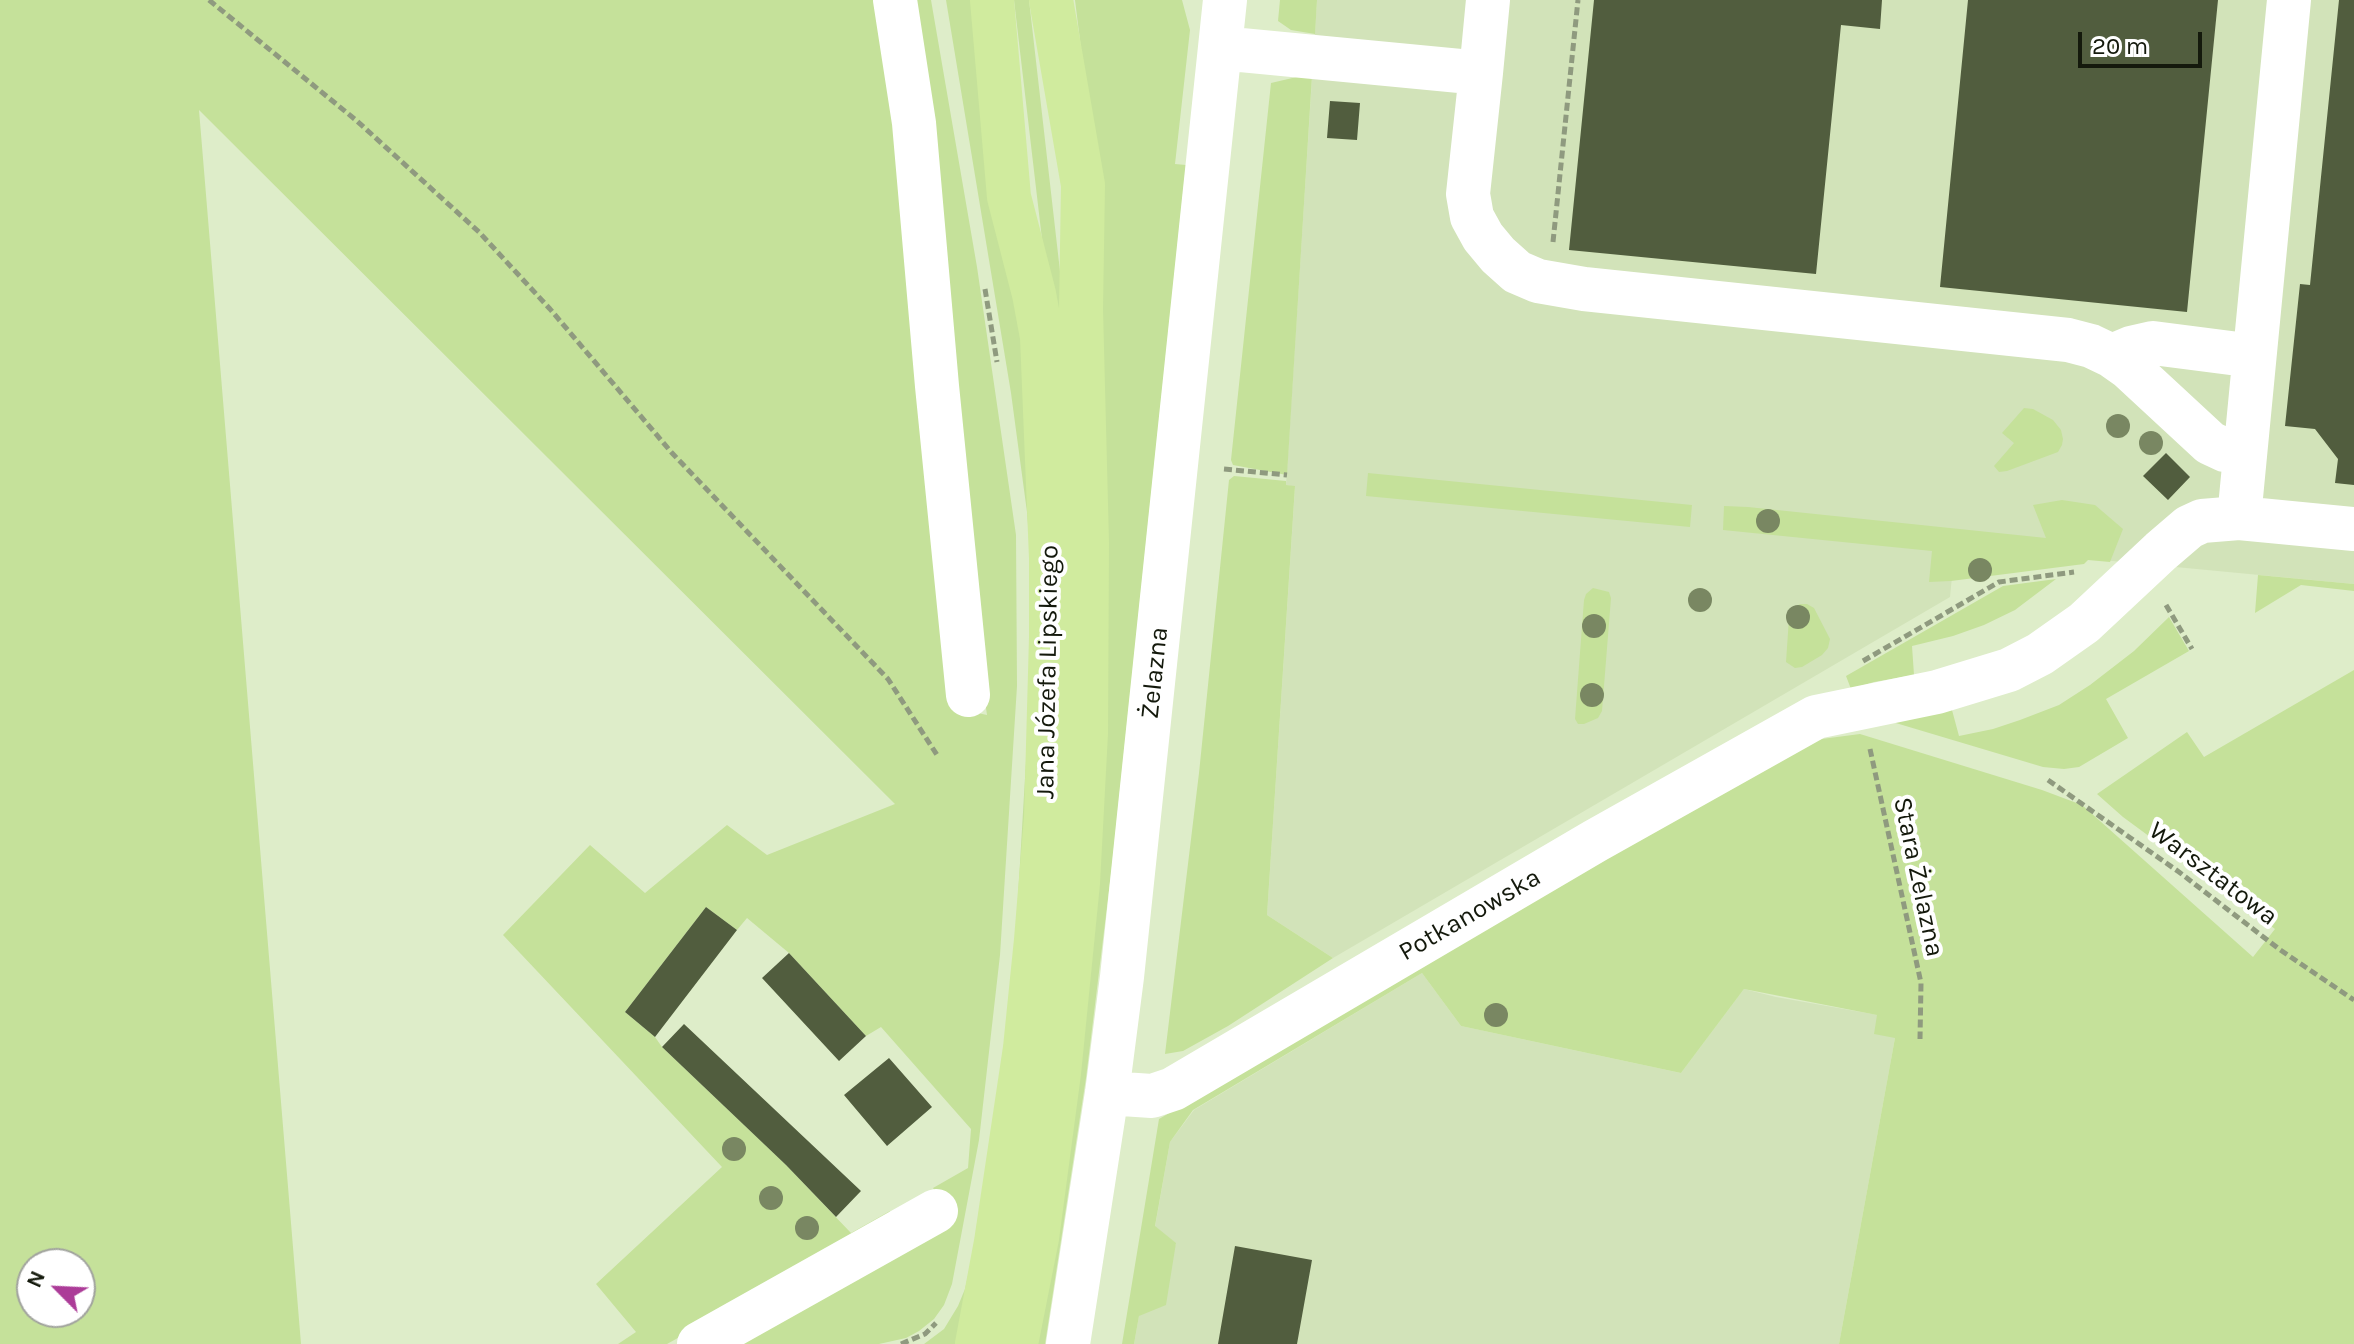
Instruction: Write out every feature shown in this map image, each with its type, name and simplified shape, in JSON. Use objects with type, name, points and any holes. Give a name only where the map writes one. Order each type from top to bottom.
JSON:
[{"type":"main road","name":"Jana Józefa Lipskiego","points":[[977,1344],[1001,1213],[1026,1035],[1046,817],[1051,637],[1050,516],[1042,337],[1040,317],[1009,197],[992,0]]},
{"type":"main road","name":"Jana Józefa Lipskiego","points":[[1016,1344],[1037,1238],[1059,1073],[1078,883],[1086,733],[1087,543],[1081,287],[1083,185],[1051,0]]},
{"type":"street","points":[[895,0],[914,123],[968,695]]},
{"type":"street","name":"Żelazna","points":[[1068,1344],[1107,1093],[1133,879],[1225,0]]},
{"type":"street","points":[[1488,0],[1468,194],[1472,217],[1483,237],[1517,272],[1538,281],[1584,289],[2068,340],[2091,346],[2129,368],[2210,443],[2225,450],[2245,453]]},
{"type":"street","points":[[2239,518],[2289,0]]},
{"type":"street","points":[[1220,48],[1481,73]]},
{"type":"street","points":[[2112,356],[2153,343],[2254,356]]},
{"type":"street","name":"Potkanowska","points":[[1107,1093],[1152,1096],[1173,1089],[1800,724],[1827,713],[1937,692],[2009,670],[2040,654],[2084,623],[2145,565],[2189,527],[2202,521],[2239,518],[2354,529]]},
{"type":"street","points":[[699,1344],[936,1211]]},
{"type":"path","points":[[209,0],[357,121],[479,232],[550,309],[672,453],[888,679],[937,755]]},
{"type":"path","points":[[1553,250],[1578,0]]},
{"type":"path","points":[[1224,469],[1287,475]]},
{"type":"path","points":[[2045,575],[2074,572]]},
{"type":"path","name":"Stara Żelazna","points":[[1867,739],[1921,983],[1920,1039]]},
{"type":"path","name":"Warsztatowa","points":[[2048,780],[2354,1000]]},
{"type":"shaded area","points":[[1317,0],[2354,0],[2354,584],[1955,546],[1950,597],[1333,958],[1267,915],[1295,487],[1286,485]]},
{"type":"shaded area","points":[[1422,973],[1461,1026],[1681,1073],[1744,989],[1878,1015],[1895,1038],[1839,1344],[1134,1344],[1139,1316],[1176,1244],[1155,1227],[1170,1142],[1194,1110]]},
{"type":"green space","points":[[0,0],[878,0],[893,89],[959,709],[987,715],[976,638],[913,0],[931,0],[977,267],[1016,535],[1017,686],[1000,955],[979,1140],[952,1284],[944,1305],[934,1319],[906,1338],[879,1344],[736,1344],[953,1222],[933,1188],[968,1168],[971,1129],[881,1027],[866,1036],[789,953],[747,918],[737,930],[706,907],[625,1012],[655,1037],[786,1165],[851,1233],[890,1211],[886,1222],[667,1344],[618,1344],[636,1332],[596,1284],[722,1167],[503,935],[590,845],[645,893],[727,825],[767,855],[895,804],[199,110],[301,1344],[0,1344]]},
{"type":"green space","points":[[946,0],[971,0],[996,197],[1030,339],[1040,566],[1038,706],[1020,986],[985,1237],[965,1344],[924,1344],[944,1329],[965,1289],[993,1139],[1015,948],[1031,676],[1031,564],[1027,512],[1011,393]]},
{"type":"green space","points":[[1014,0],[1029,0],[1065,315],[1051,316]]},
{"type":"green space","points":[[1075,0],[1182,0],[1190,30],[1175,164],[1186,165],[1112,866],[1086,1078],[1045,1344],[1029,1344],[1092,137]]},
{"type":"green space","points":[[1280,0],[1317,0],[1315,34],[1291,30],[1278,21]]},
{"type":"green space","points":[[1312,76],[1287,475],[1233,465],[1231,460],[1271,83]]},
{"type":"green space","points":[[2024,408],[2033,409],[2053,420],[2061,430],[2062,445],[2058,452],[1999,472],[1994,466],[2014,443],[2002,433]]},
{"type":"green space","points":[[1368,473],[1692,505],[1690,527],[1366,496]]},
{"type":"green space","points":[[1234,476],[1286,481],[1286,485],[1295,486],[1267,915],[1333,958],[1228,1026],[1183,1051],[1165,1054],[1199,773],[1229,480]]},
{"type":"green space","points":[[2062,500],[2095,505],[2123,529],[2110,562],[2088,560],[2084,564],[1929,582],[1932,551],[1723,530],[1724,506],[2046,538],[2033,505]]},
{"type":"green space","points":[[2258,575],[2354,584],[2354,591],[2301,585],[2255,613]]},
{"type":"green space","points":[[2056,579],[2015,610],[1984,625],[1912,646],[1914,675],[1851,689],[1846,676],[2003,586]]},
{"type":"green space","points":[[1593,588],[1609,592],[1611,598],[1602,711],[1598,718],[1578,724],[1575,719],[1584,600]]},
{"type":"green space","points":[[1800,604],[1814,608],[1830,639],[1822,655],[1795,668],[1786,662],[1789,618]]},
{"type":"green space","points":[[2169,617],[2189,651],[2106,699],[2128,738],[2079,767],[2043,767],[1879,718],[1952,710],[1959,736],[2020,720],[2059,705],[2090,685],[2134,651]]},
{"type":"green space","points":[[2354,670],[2354,1344],[1839,1344],[1895,1038],[1874,1034],[1877,1015],[1744,989],[1681,1073],[1461,1026],[1422,973],[1193,1110],[1170,1142],[1155,1226],[1176,1243],[1166,1305],[1139,1316],[1134,1344],[1122,1344],[1159,1119],[1769,763],[1814,740],[1860,734],[2082,805],[2253,957],[2275,929],[2123,817],[2097,794],[2187,732],[2204,757]]},
{"type":"building","points":[[1594,0],[1882,0],[1880,29],[1841,25],[1816,274],[1569,250]]},
{"type":"building","points":[[1968,0],[2218,0],[2187,312],[1940,287]]},
{"type":"building","points":[[2339,0],[2354,0],[2354,485],[2335,483],[2338,459],[2315,429],[2285,426],[2300,284],[2310,285]]},
{"type":"building","points":[[1330,101],[1360,103],[1357,140],[1327,138]]},
{"type":"building","points":[[2166,453],[2190,477],[2168,500],[2143,476]]},
{"type":"building","points":[[706,907],[737,930],[655,1037],[625,1012]]},
{"type":"building","points":[[789,953],[866,1036],[839,1061],[762,978]]},
{"type":"building","points":[[684,1024],[861,1191],[836,1217],[662,1047]]},
{"type":"building","points":[[889,1058],[932,1107],[887,1146],[844,1095]]},
{"type":"building","points":[[1235,1246],[1312,1260],[1297,1344],[1218,1344]]}]
